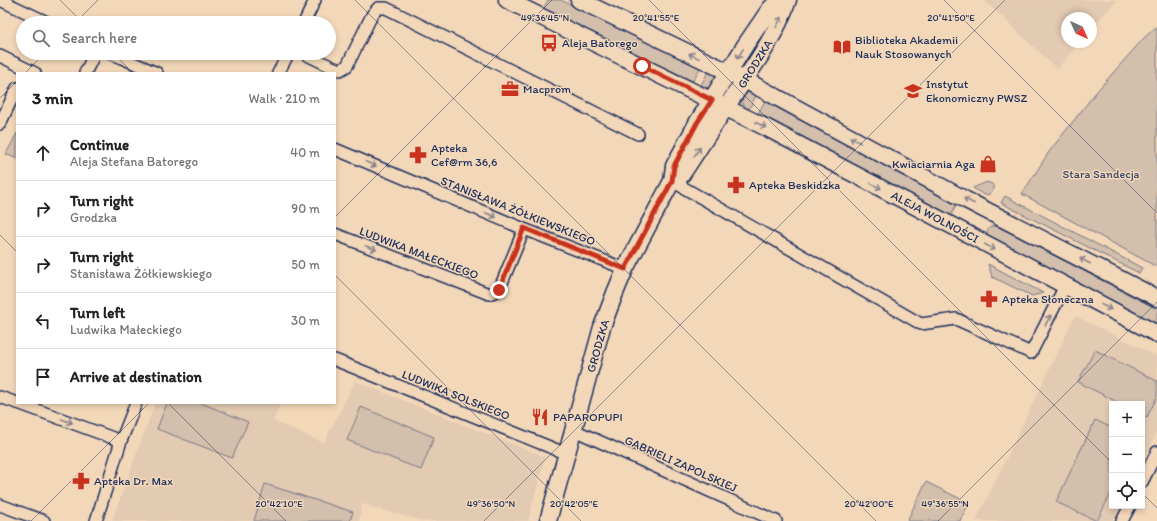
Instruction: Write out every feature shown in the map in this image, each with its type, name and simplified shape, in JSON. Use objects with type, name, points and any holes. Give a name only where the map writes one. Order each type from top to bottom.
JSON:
[{"type":"street","points":[[0,0],[34,16]]},
{"type":"street","points":[[307,16],[315,0]]},
{"type":"street","name":"ALEJA WOLNOŚCI","points":[[507,0],[719,104],[1157,334]]},
{"type":"street","points":[[579,0],[745,80],[966,200],[1157,298]]},
{"type":"street","name":"GRODZKA","points":[[719,104],[729,72],[770,9],[779,0]]},
{"type":"street","name":"GRODZKA","points":[[548,521],[602,327],[625,269],[672,181],[674,166],[697,123],[745,80],[758,62],[783,17],[788,0]]},
{"type":"street","points":[[318,60],[340,70],[347,66],[372,15],[378,8],[386,8],[638,134]]},
{"type":"street","points":[[0,56],[28,72]]},
{"type":"street","points":[[86,72],[92,60]]},
{"type":"street","points":[[126,60],[155,72]]},
{"type":"street","points":[[279,72],[285,60]]},
{"type":"street","points":[[0,124],[16,90]]},
{"type":"street","name":"STANISŁAWA ŻÓŁKIEWSKIEGO","points":[[336,149],[625,269]]},
{"type":"street","points":[[672,181],[921,324],[956,319],[1031,353],[1065,286]]},
{"type":"street","name":"LUDWIKA MAŁECKIEGO","points":[[336,234],[489,294],[499,290],[524,228]]},
{"type":"street","name":"LUDWIKA SOLSKIEGO","points":[[336,360],[567,454]]},
{"type":"street","points":[[0,397],[16,403]]},
{"type":"street","points":[[20,404],[121,441]]},
{"type":"street","points":[[96,521],[121,441],[136,404]]},
{"type":"street","name":"GABRIELI ZAPOLSKIEJ","points":[[574,430],[776,521]]},
{"type":"street","points":[[1145,476],[1157,452]]},
{"type":"street","points":[[0,505],[44,521]]},
{"type":"street","points":[[1122,521],[1128,509]]},
{"type":"shaded area","points":[[984,0],[1117,0],[1097,22],[1097,12],[1061,12],[1061,48],[1075,48],[1057,69]]},
{"type":"shaded area","points":[[1075,316],[1157,356],[1157,431],[1145,457],[1145,401],[1109,401],[1109,509],[1122,509],[1117,521],[976,521]]},
{"type":"shaded area","points":[[355,381],[545,457],[528,521],[422,521],[362,504],[359,521],[112,521],[155,404],[281,404],[273,421],[324,443]]},
{"type":"green space","points":[[548,0],[561,0],[700,68],[693,81],[543,9]]},
{"type":"green space","name":"Stara Sandecja","points":[[1157,26],[1157,267],[1022,194],[1049,152],[1097,91],[1143,39]]},
{"type":"green space","points":[[708,72],[715,76],[716,79],[713,86],[708,88],[701,85]]},
{"type":"green space","points":[[745,93],[756,96],[749,109],[744,106],[742,102],[742,98]]},
{"type":"green space","points":[[765,101],[956,205],[950,218],[758,113]]},
{"type":"green space","points":[[16,135],[16,159],[6,154]]},
{"type":"green space","points":[[987,182],[994,185],[994,189],[990,194],[984,195],[973,188]]},
{"type":"green space","points":[[1005,196],[1142,268],[1139,273],[1001,203]]},
{"type":"green space","points":[[990,227],[999,227],[1157,309],[1157,325],[991,240],[987,232]]},
{"type":"green space","points":[[988,264],[1043,293],[1032,296],[992,277]]},
{"type":"green space","points":[[1095,350],[1157,381],[1157,397],[1147,417],[1145,416],[1145,401],[1115,401],[1078,382]]},
{"type":"green space","points":[[167,404],[203,404],[248,422],[232,458],[157,429]]},
{"type":"green space","points":[[361,407],[434,437],[421,470],[347,440]]},
{"type":"green space","points":[[1095,420],[1109,427],[1109,497],[1097,521],[1056,502]]},
{"type":"green space","points":[[926,482],[969,503],[960,521],[907,521]]},
{"type":"green space","points":[[265,484],[353,512],[350,521],[254,521]]},
{"type":"place","name":"Aleja Batorego","points":[[549,43]]},
{"type":"place","name":"Biblioteka Akademii Nauk Stosowanych","points":[[842,47]]},
{"type":"place","name":"Macprom","points":[[510,89]]},
{"type":"place","name":"Instytut Ekonomiczny PWSZ","points":[[913,91]]},
{"type":"place","name":"Apteka Cef@rm 36,6","points":[[418,155]]},
{"type":"place","name":"Kwiaciarnia Aga","points":[[988,164]]},
{"type":"place","name":"Apteka Beskidzka","points":[[736,185]]},
{"type":"place","name":"Apteka Słoneczna","points":[[989,299]]},
{"type":"place","name":"PAPAROPUPI","points":[[540,417]]},
{"type":"place","name":"Apteka Dr. Max","points":[[81,481]]},
{"type":"route","points":[[499,290],[524,228],[625,269],[672,181],[674,166],[697,123],[712,100],[642,66]]}]
